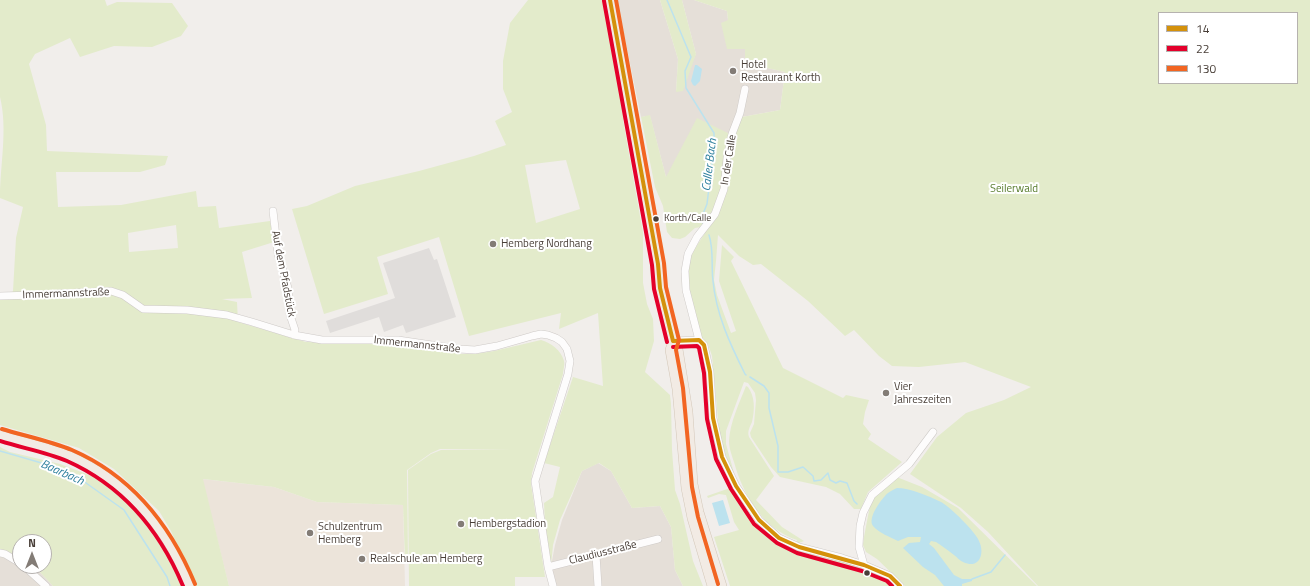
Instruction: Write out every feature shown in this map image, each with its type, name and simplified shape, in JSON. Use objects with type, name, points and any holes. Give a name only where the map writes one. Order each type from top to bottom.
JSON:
[{"type":"main road","points":[[610,0],[658,264],[660,288],[673,341],[678,349],[688,412],[693,484],[699,512],[722,586]]},
{"type":"main road","points":[[673,341],[670,350],[678,389],[686,488],[692,518],[712,586]]},
{"type":"main road","points":[[0,435],[69,456],[84,463],[118,485],[142,508],[161,530],[179,562],[189,586]]},
{"type":"street","name":"In der Calle","points":[[746,89],[740,113],[732,134],[727,158],[724,190],[715,214],[697,237],[688,254],[685,271],[686,290],[699,340],[704,345],[710,372],[713,418],[722,457],[736,486],[759,520],[779,538],[799,547],[864,565],[890,576],[900,586]]},
{"type":"street","name":"Auf dem Pfadstück","points":[[273,211],[278,254],[288,288],[290,315],[296,330],[294,336]]},
{"type":"street","name":"Immermannstraße","points":[[0,296],[111,291],[123,295],[143,310],[187,310],[227,316],[252,322],[294,336],[322,340],[398,340],[466,350],[486,349],[541,334],[556,338],[562,342],[567,349],[570,361],[568,374],[535,481],[548,567],[553,586]]},
{"type":"street","points":[[673,341],[699,340]]},
{"type":"street","points":[[864,565],[859,547],[860,526],[863,513],[872,495],[909,464],[933,432]]},
{"type":"street","name":"Claudiusstraße","points":[[548,567],[658,539]]},
{"type":"street","points":[[0,552],[12,558]]},
{"type":"street","points":[[596,555],[598,586]]},
{"type":"street","points":[[33,574],[46,586]]},
{"type":"shaded area","points":[[617,0],[660,0],[678,59],[676,92],[696,54],[682,0],[694,0],[727,11],[728,20],[745,49],[746,63],[785,72],[780,110],[742,117],[735,136],[666,177],[650,116],[641,117]]},
{"type":"shaded area","points":[[429,248],[434,260],[437,259],[456,317],[406,333],[403,325],[384,332],[379,317],[330,333],[326,321],[395,298],[383,263]]},
{"type":"shaded area","points":[[598,463],[611,471],[632,508],[660,506],[671,527],[675,570],[683,586],[556,586],[551,566],[562,520],[582,471]]},
{"type":"shaded area","name":"Schulzentrum Hemberg","points":[[202,479],[274,487],[317,502],[403,505],[405,586],[229,586]]},
{"type":"shaded area","points":[[0,550],[12,553],[12,574],[42,574],[53,586],[0,586]]},
{"type":"green space","points":[[0,0],[105,0],[107,6],[117,2],[172,3],[188,26],[181,36],[152,47],[114,46],[80,57],[70,38],[35,54],[29,64],[46,125],[47,151],[168,156],[165,165],[140,172],[56,172],[58,207],[121,205],[196,191],[198,207],[216,206],[219,228],[270,221],[274,242],[242,252],[252,298],[222,299],[237,302],[238,322],[306,342],[398,344],[462,354],[475,354],[494,351],[541,340],[555,348],[563,357],[563,374],[532,473],[531,484],[545,577],[515,577],[515,586],[409,586],[408,470],[431,454],[441,450],[511,450],[440,449],[431,453],[407,470],[408,561],[405,561],[403,505],[317,502],[274,487],[203,479],[229,586],[195,586],[171,531],[159,511],[114,469],[79,448],[0,425],[0,299],[7,299],[13,291],[16,238],[23,207],[0,198],[4,134],[0,97]],"holes":[[[176,225],[178,248],[129,252],[128,233]]]},
{"type":"green space","points":[[528,0],[604,0],[626,118],[623,120],[643,233],[643,283],[647,304],[653,319],[654,341],[645,372],[670,395],[675,490],[680,504],[693,561],[703,586],[683,586],[675,570],[671,527],[660,506],[632,508],[611,471],[599,463],[582,471],[560,520],[553,545],[551,566],[546,546],[544,503],[553,497],[560,467],[544,463],[573,377],[603,386],[598,313],[559,329],[561,313],[469,336],[439,237],[377,257],[388,294],[324,314],[292,209],[307,206],[355,186],[419,171],[474,156],[506,145],[495,121],[512,112],[503,89],[503,61],[510,23]],"holes":[[[566,160],[580,209],[536,223],[525,165]]]},
{"type":"green space","points":[[660,0],[682,0],[696,54],[683,91],[676,92],[678,59]]},
{"type":"green space","name":"Seilerwald","points":[[694,0],[1310,0],[1310,586],[1038,586],[988,532],[961,508],[910,474],[937,437],[966,413],[1004,400],[1031,387],[965,362],[919,367],[892,366],[879,356],[854,330],[845,336],[808,301],[761,264],[753,265],[739,256],[718,235],[714,280],[717,295],[731,333],[736,331],[719,281],[722,245],[734,257],[731,261],[783,368],[843,398],[846,395],[869,400],[863,424],[871,434],[868,439],[902,462],[868,492],[861,509],[854,509],[840,494],[826,487],[780,477],[771,467],[751,437],[750,433],[754,424],[756,400],[755,393],[748,383],[744,382],[726,431],[726,444],[734,473],[732,474],[723,448],[719,430],[712,356],[708,344],[701,336],[689,291],[687,271],[690,256],[705,233],[701,227],[695,228],[685,237],[680,239],[672,238],[667,232],[663,206],[655,187],[641,117],[650,115],[666,177],[697,118],[734,136],[742,117],[780,110],[785,72],[745,63],[745,49],[727,49],[721,23],[728,20],[727,11]]},
{"type":"green space","points":[[746,386],[752,395],[754,403],[753,417],[748,435],[774,476],[756,500],[782,527],[804,541],[799,543],[796,550],[862,568],[886,579],[896,586],[730,586],[714,537],[739,530],[734,522],[726,495],[719,494],[708,498],[707,496],[733,487],[751,517],[769,536],[776,541],[794,549],[797,540],[774,528],[764,519],[749,498],[738,474],[729,441],[733,420]]},
{"type":"green space","points":[[0,447],[10,452],[60,464],[100,479],[130,504],[181,573],[184,586],[53,586],[42,574],[52,574],[52,534],[12,534],[12,553],[0,550]]},
{"type":"green space","points":[[894,476],[922,487],[958,508],[1037,586],[905,586],[877,559],[866,552],[863,545],[872,495]]},
{"type":"water","points":[[695,65],[702,69],[700,81],[695,86],[691,81]]},
{"type":"water","points":[[897,488],[902,488],[925,495],[945,504],[973,532],[981,546],[980,559],[974,564],[969,564],[962,561],[936,542],[931,541],[929,544],[934,548],[954,575],[962,579],[972,579],[972,581],[962,584],[962,586],[944,586],[935,575],[923,567],[903,548],[909,543],[920,542],[921,537],[908,537],[898,541],[881,533],[873,526],[872,518],[882,499],[888,493]]},
{"type":"water","points":[[723,500],[730,523],[719,526],[712,503]]},
{"type":"waterway","name":"Caller Bach","points":[[667,0],[691,57],[685,71],[686,88],[714,133],[714,146],[707,204],[703,214],[703,225]]},
{"type":"waterway","name":"Caller Bach","points":[[709,235],[713,281],[720,317],[739,363],[746,375]]},
{"type":"waterway","name":"Caller Bach","points":[[750,377],[764,386],[769,393],[769,408],[778,446],[778,472],[788,472],[803,467],[813,476],[814,481],[821,480],[828,473],[830,480],[836,483],[840,481],[847,483],[854,501],[857,504]]},
{"type":"waterway","name":"Baarbach","points":[[0,451],[52,466],[79,478],[124,510],[167,577],[170,586]]},
{"type":"waterway","name":"Caller Bach","points":[[972,579],[991,572],[1005,555]]},
{"type":"transit line","name":"14","points":[[610,0],[658,264],[660,288],[673,341]]},
{"type":"transit line","name":"130","points":[[616,0],[664,263],[666,287],[679,340],[676,350],[683,388],[692,487],[698,517],[718,584]]},
{"type":"transit line","name":"22","points":[[604,1],[652,265],[654,289],[667,342]]},
{"type":"transit line","name":"14","points":[[673,341],[699,340],[704,345],[710,372],[713,418],[722,457],[736,486],[759,520],[779,538],[799,547],[864,565],[890,576],[900,586]]},
{"type":"transit line","name":"22","points":[[673,347],[697,346],[699,348],[704,373],[707,419],[716,459],[731,489],[754,524],[777,543],[797,553],[862,571],[887,581],[892,586]]},
{"type":"transit line","name":"130","points":[[2,429],[72,450],[113,473],[147,504],[161,522],[174,541],[195,584]]},
{"type":"transit line","name":"22","points":[[0,441],[67,461],[106,483],[137,512],[151,529],[174,566],[183,586]]},
{"type":"place","name":"Hotel Restaurant Korth","points":[[733,71]]},
{"type":"place","name":"Korth/Calle","points":[[656,219]]},
{"type":"place","name":"Hemberg Nordhang","points":[[493,244]]},
{"type":"place","name":"Vier Jahreszeiten","points":[[886,393]]},
{"type":"place","name":"Hembergstadion","points":[[461,524]]},
{"type":"place","name":"Schulzentrum Hemberg","points":[[310,533]]},
{"type":"place","name":"Realschule am Hemberg","points":[[362,559]]}]
